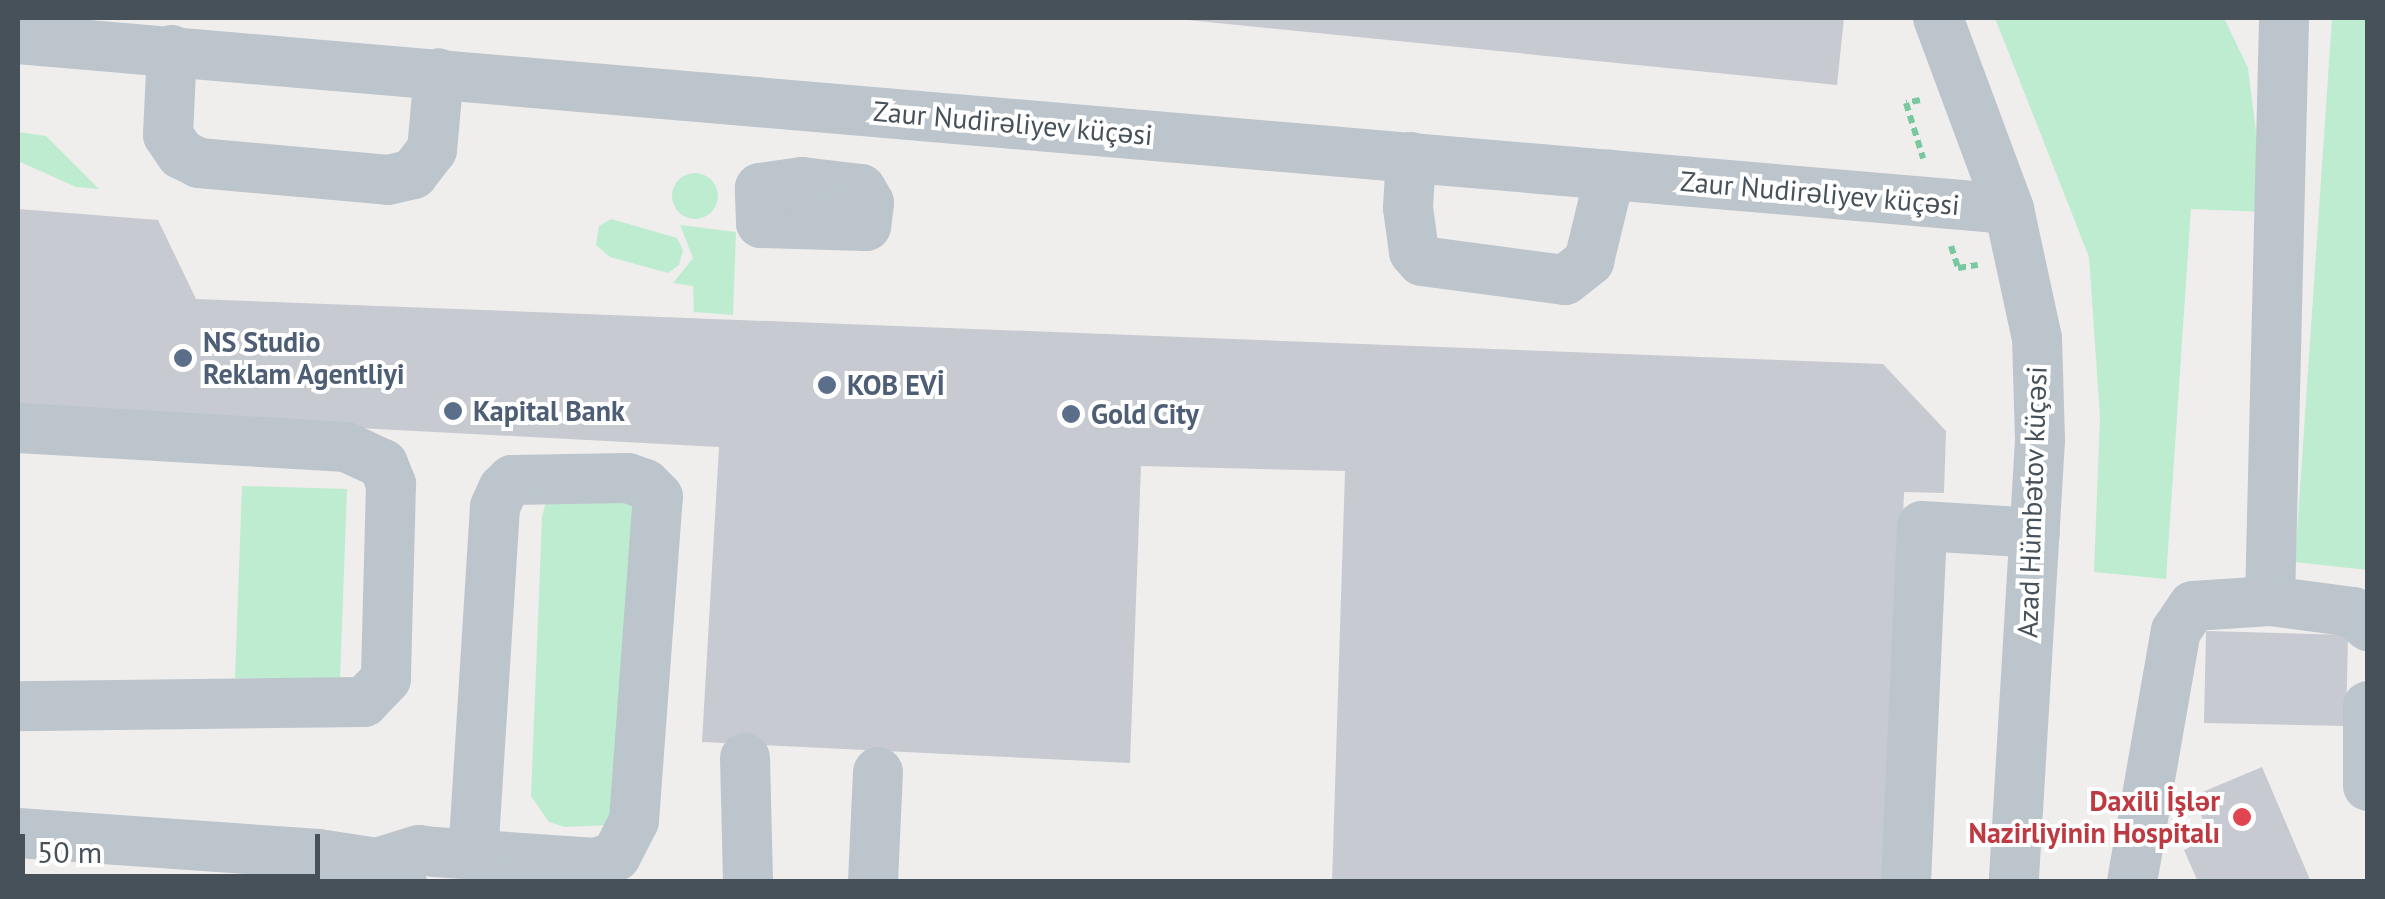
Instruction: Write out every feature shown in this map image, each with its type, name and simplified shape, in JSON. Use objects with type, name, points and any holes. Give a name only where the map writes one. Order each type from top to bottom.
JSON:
[{"type":"street","name":"Azad Hümbətov küçəsi","points":[[1938,18],[2009,209],[2037,338],[2034,533],[2014,882]]},
{"type":"street","points":[[2270,601],[2284,18]]},
{"type":"street","name":"Zaur Nudirəliyev küçəsi","points":[[18,39],[2009,209]]},
{"type":"street","points":[[172,50],[168,135],[180,154],[199,163],[388,180],[413,174],[432,150],[439,74]]},
{"type":"street","points":[[800,104],[802,182]]},
{"type":"street","points":[[1411,158],[1408,208],[1414,252],[1422,262],[1565,280],[1589,261],[1610,174]]},
{"type":"street","points":[[18,428],[346,447],[383,464],[390,484],[386,679],[364,702],[18,706]]},
{"type":"street","points":[[18,833],[390,872],[404,852],[596,864],[616,856],[634,822],[658,497],[645,484],[628,478],[512,480],[499,498],[473,855]]},
{"type":"street","points":[[1906,882],[1922,526],[2034,533]]},
{"type":"street","points":[[2132,882],[2176,631],[2193,606],[2270,601],[2354,612],[2368,626]]},
{"type":"street","points":[[2367,797],[2368,706]]},
{"type":"street","points":[[745,758],[748,882]]},
{"type":"street","points":[[874,882],[878,772]]},
{"type":"green space","points":[[1995,18],[2224,18],[2248,68],[2266,212],[2191,209],[2166,579],[2094,572],[2100,417],[2089,257]]},
{"type":"green space","points":[[2332,18],[2367,18],[2367,570],[2295,562]]},
{"type":"green space","points":[[18,132],[46,136],[99,189],[76,187],[18,161]]},
{"type":"green space","points":[[695,173],[711,180],[718,196],[711,212],[695,219],[679,212],[672,196],[679,180]]},
{"type":"green space","points":[[611,219],[677,238],[683,250],[679,265],[668,273],[610,257],[596,245],[599,226]]},
{"type":"green space","points":[[680,225],[736,232],[733,315],[694,312],[693,286],[673,283],[693,258]]},
{"type":"green space","points":[[242,486],[347,489],[340,681],[235,678]]},
{"type":"green space","points":[[618,495],[633,506],[610,825],[565,827],[549,822],[531,796],[542,517],[546,501]]},
{"type":"building","points":[[1168,18],[1844,18],[1837,85]]},
{"type":"building","points":[[18,209],[158,220],[196,299],[1883,364],[1946,431],[1944,493],[1904,492],[1889,882],[1332,882],[1345,471],[1141,466],[1130,763],[702,742],[719,447],[18,410]]},
{"type":"building","points":[[2206,631],[2348,635],[2346,726],[2204,723]]},
{"type":"building","name":"Daxili İşlər Nazirliyinin Hospitalı","points":[[2262,767],[2311,882],[2198,882],[2184,850],[2210,837],[2193,796]]},
{"type":"place","name":"NS Studio Reklam Agentliyi","points":[[183,358]]},
{"type":"place","name":"KOB EVİ","points":[[827,385]]},
{"type":"place","name":"Kapital Bank","points":[[453,411]]},
{"type":"place","name":"Gold City","points":[[1071,414]]},
{"type":"place","name":"Daxili İşlər Nazirliyinin Hospitalı","points":[[2242,817]]}]
